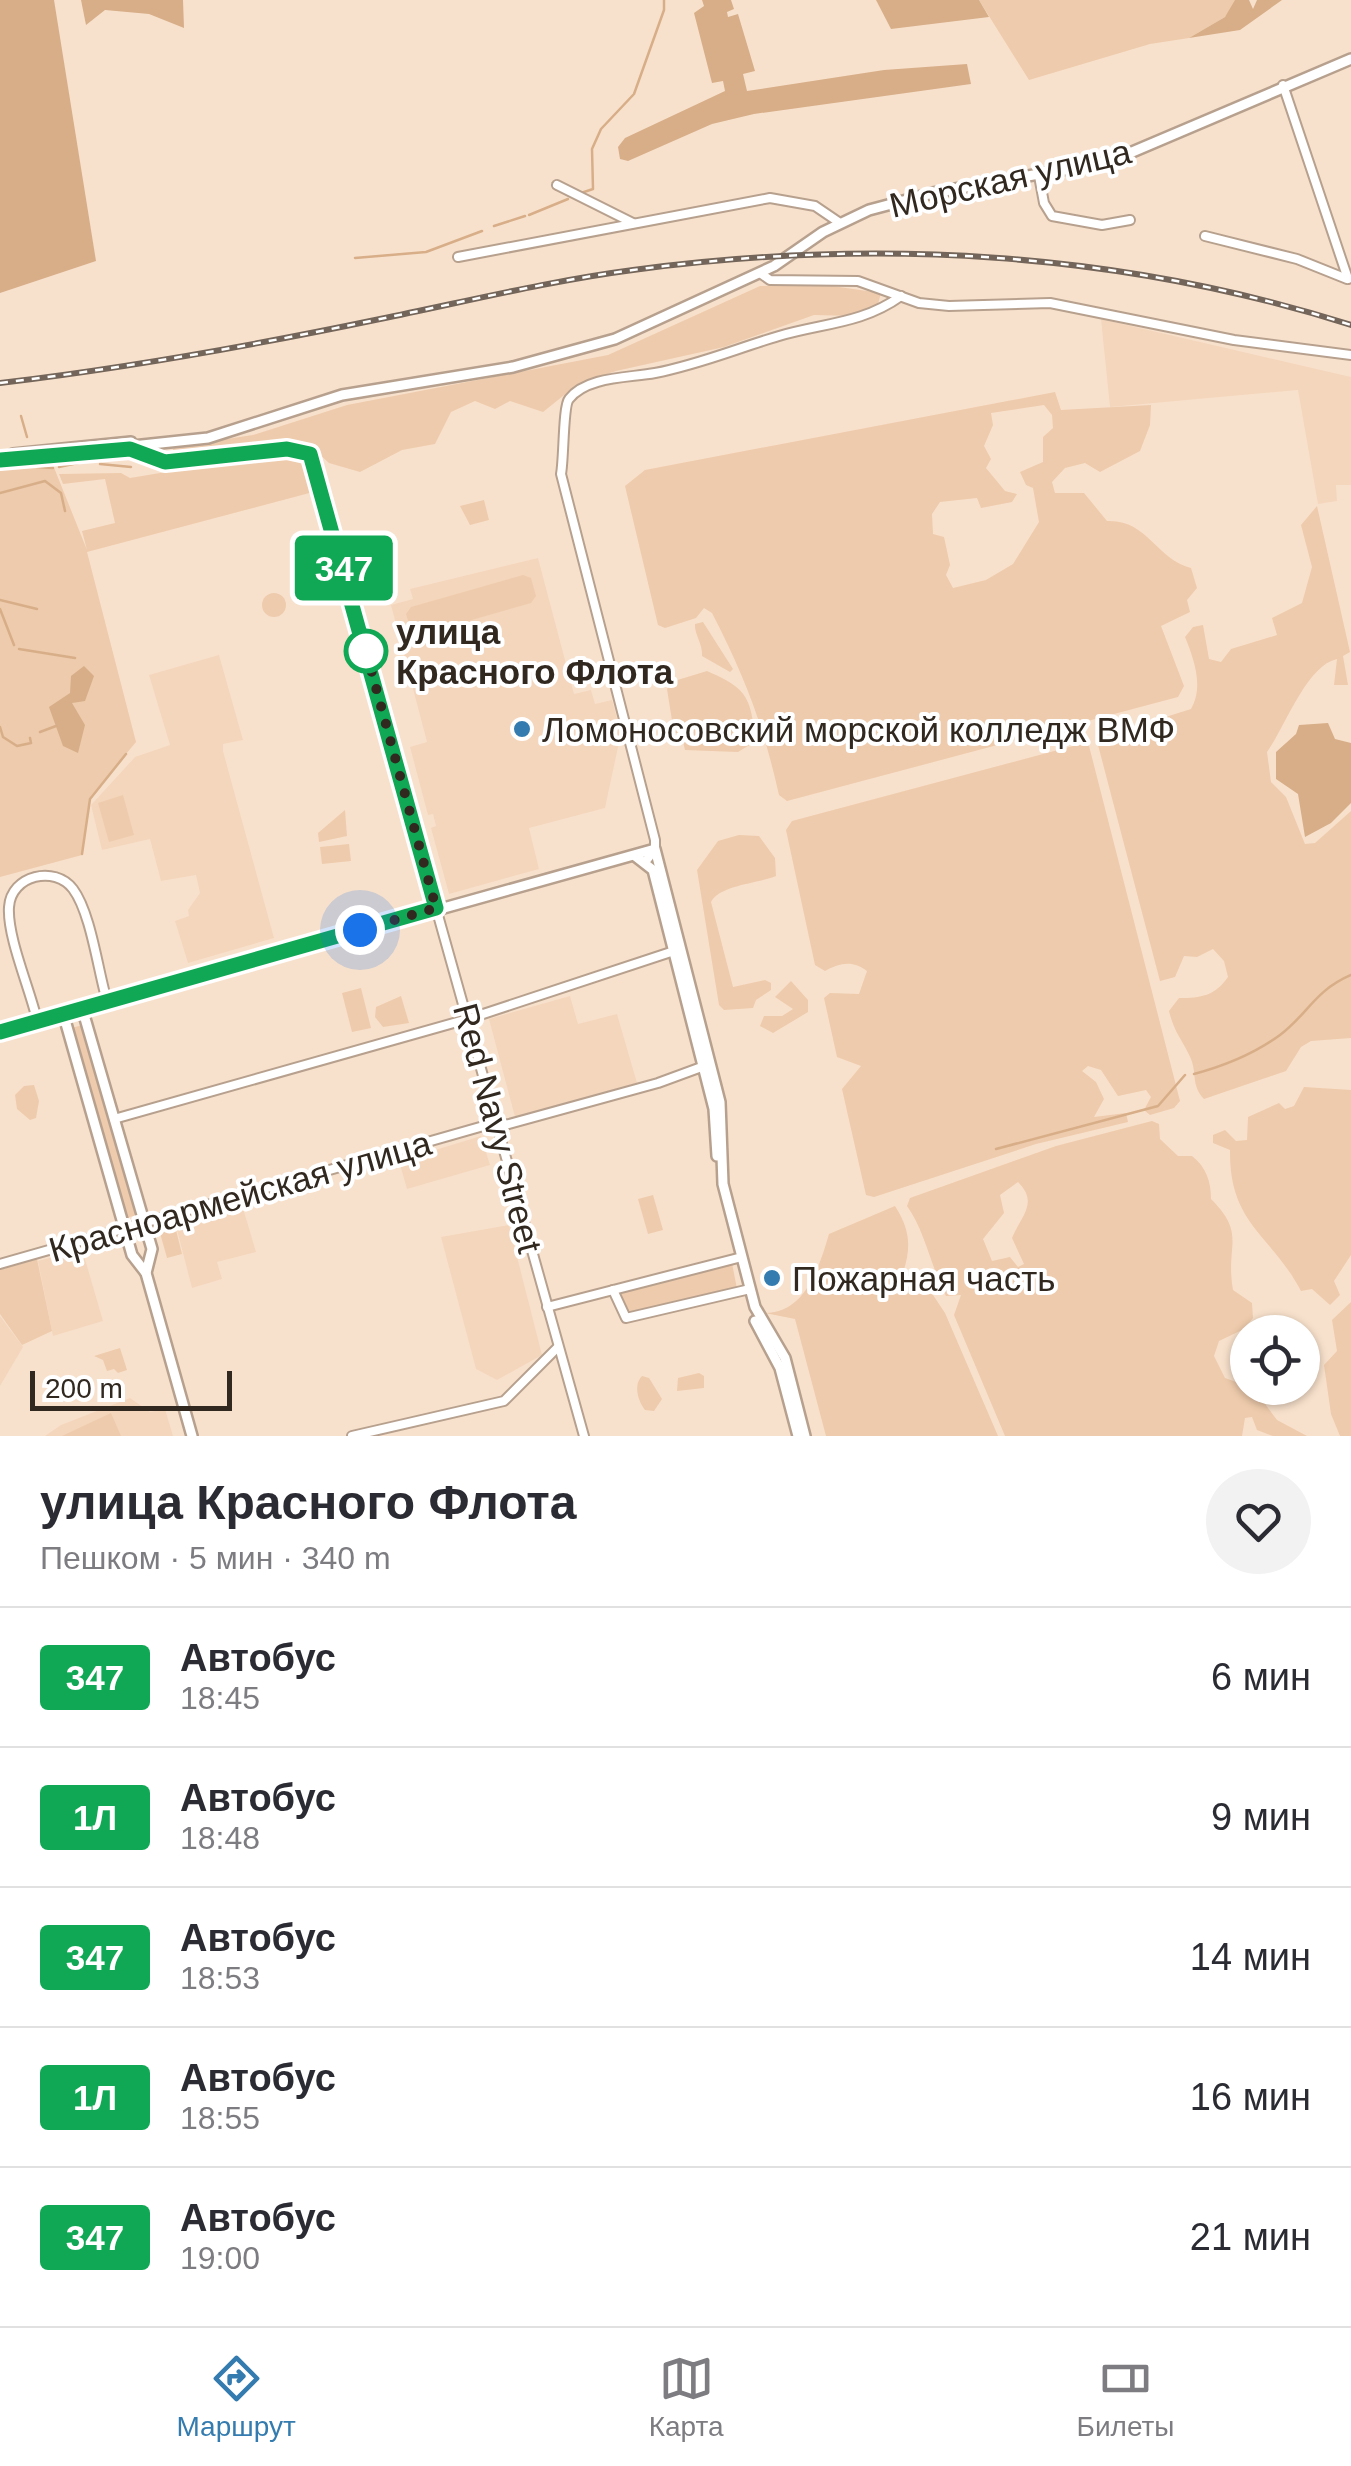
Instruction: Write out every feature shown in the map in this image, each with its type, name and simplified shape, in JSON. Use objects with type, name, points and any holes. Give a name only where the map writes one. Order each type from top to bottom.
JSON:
[{"type":"main road","name":"Морская улица","points":[[218,434],[369,388],[513,367],[615,339],[760,273],[840,223],[901,201],[1039,176],[1140,151],[1283,85],[1351,59]]},
{"type":"main road","points":[[0,459],[31,449],[139,447],[218,434]]},
{"type":"main road","points":[[139,447],[218,434]]},
{"type":"main road","points":[[172,442],[168,450],[172,457],[190,460]]},
{"type":"main road","points":[[139,447],[165,462],[297,448],[314,459],[436,908]]},
{"type":"main road","points":[[0,1032],[655,849],[723,1123],[723,1184],[754,1318],[776,1354],[801,1436]]},
{"type":"main road","points":[[635,856],[646,861],[677,950]]},
{"type":"main road","points":[[82,1008],[152,1249],[146,1273]]},
{"type":"main road","points":[[63,1013],[132,1255],[146,1273],[192,1436]]},
{"type":"main road","points":[[706,1065],[716,1128],[717,1176],[747,1289]]},
{"type":"main road","points":[[132,1255],[142,1259],[152,1249]]},
{"type":"street","points":[[1283,85],[1350,280]]},
{"type":"street","points":[[1039,176],[1044,203],[1052,216],[1102,225],[1130,220]]},
{"type":"street","points":[[556,185],[581,201],[634,223]]},
{"type":"street","points":[[458,256],[770,198],[815,206],[840,223]]},
{"type":"street","points":[[1205,236],[1297,259],[1350,280]]},
{"type":"street","points":[[760,273],[770,280],[858,281],[900,296],[948,306],[1050,303],[1234,340],[1351,355]]},
{"type":"street","points":[[646,861],[655,849],[634,749],[561,474],[570,396],[600,382],[687,365],[798,331],[864,318],[900,296]]},
{"type":"street","points":[[37,1020],[9,913],[16,889],[36,876],[59,878],[77,895],[107,1001]]},
{"type":"street","name":"Red Navy Street","points":[[436,908],[584,1436]]},
{"type":"street","points":[[114,1118],[468,1019],[677,950]]},
{"type":"street","name":"Красноармейская улица","points":[[0,1264],[497,1124],[658,1083],[706,1065]]},
{"type":"street","points":[[547,1307],[738,1258]]},
{"type":"street","points":[[613,1290],[626,1318],[747,1289]]},
{"type":"street","points":[[352,1436],[504,1400],[558,1347]]},
{"type":"shaded area","points":[[0,0],[54,0],[96,261],[0,293]]},
{"type":"shaded area","points":[[81,0],[183,0],[184,28],[149,14],[105,10],[86,25]]},
{"type":"shaded area","points":[[702,0],[731,0],[734,9],[727,12],[728,17],[738,14],[755,71],[743,74],[747,91],[884,70],[967,64],[971,84],[754,114],[712,124],[628,161],[620,159],[618,147],[625,138],[725,91],[723,81],[712,83],[694,13],[704,6]]},
{"type":"shaded area","points":[[876,0],[979,0],[989,17],[891,29]]},
{"type":"shaded area","points":[[979,0],[1235,0],[1236,4],[1225,17],[1189,38],[1150,44],[1029,80]]},
{"type":"shaded area","points":[[1235,0],[1249,0],[1253,9],[1257,0],[1282,0],[1240,30],[1189,38],[1225,17]]},
{"type":"shaded area","points":[[825,285],[881,293],[878,304],[854,316],[814,315],[724,347],[616,371],[578,384],[543,412],[510,401],[495,409],[475,401],[451,412],[435,444],[402,450],[360,472],[329,463],[309,445],[295,442],[196,454],[172,452],[174,447],[253,435],[347,405],[608,355],[760,286]]},
{"type":"shaded area","points":[[1101,319],[1351,377],[1351,485],[1336,485],[1337,501],[1318,504],[1298,390],[1110,407]]},
{"type":"shaded area","points":[[1055,392],[1061,410],[1151,405],[1150,425],[1140,451],[1100,472],[1085,463],[1065,468],[1052,482],[1055,493],[1084,493],[1107,521],[1132,526],[1169,557],[1191,568],[1197,588],[1187,600],[1190,612],[1161,626],[1184,686],[1178,697],[787,801],[779,795],[752,701],[712,613],[704,608],[696,618],[665,628],[658,625],[625,486],[645,470]],"holes":[[[1044,405],[1052,415],[1053,428],[1043,437],[1043,462],[1020,472],[1026,485],[1033,488],[1039,522],[1013,564],[986,580],[953,588],[946,575],[950,565],[944,537],[933,534],[932,514],[940,502],[977,498],[981,508],[1012,502],[1017,494],[1005,491],[986,468],[991,459],[984,446],[993,425],[991,413]]]},
{"type":"shaded area","points":[[280,453],[303,459],[317,491],[87,552],[136,742],[91,796],[82,855],[0,877],[0,469],[51,460],[87,550],[82,531],[115,523],[105,479],[63,484],[59,474],[121,473],[130,478]]},
{"type":"shaded area","points":[[484,500],[489,520],[470,525],[460,506]]},
{"type":"shaded area","points":[[1317,506],[1350,652],[1343,656],[1348,685],[1334,685],[1337,659],[1326,664],[1306,684],[1267,752],[1271,782],[1286,797],[1305,844],[1315,843],[1351,811],[1351,1038],[1311,1041],[1301,1047],[1286,1071],[1204,1099],[1169,1011],[1179,998],[1201,996],[1218,988],[1228,977],[1224,961],[1213,949],[1197,957],[1184,956],[1175,977],[1160,981],[1098,745],[1102,737],[1191,709],[1197,682],[1185,637],[1193,627],[1203,625],[1209,659],[1221,662],[1231,649],[1277,635],[1272,618],[1302,603],[1312,567],[1301,525]]},
{"type":"shaded area","name":"Ломоносовский морской колледж ВМФ","points":[[538,558],[574,694],[591,690],[595,704],[612,700],[621,733],[605,808],[529,828],[539,869],[449,894],[431,828],[436,826],[433,814],[428,815],[410,747],[427,742],[391,605],[413,599],[410,589]]},
{"type":"shaded area","points":[[523,575],[531,578],[536,596],[531,603],[419,635],[411,630],[406,614],[411,607]]},
{"type":"shaded area","points":[[274,593],[286,605],[274,617],[262,605]]},
{"type":"shaded area","points":[[703,622],[733,669],[730,672],[702,656],[695,624]]},
{"type":"shaded area","points":[[219,655],[243,740],[223,744],[223,751],[274,938],[188,963],[175,921],[189,916],[188,910],[200,893],[196,875],[161,881],[150,839],[102,850],[91,805],[135,757],[170,745],[149,675]]},
{"type":"shaded area","points":[[84,666],[94,676],[85,701],[72,703],[85,725],[78,753],[63,746],[49,707],[70,693],[71,676]]},
{"type":"shaded area","points":[[707,671],[739,689],[749,704],[756,741],[738,752],[685,750],[681,733],[674,733],[667,689],[671,682]]},
{"type":"shaded area","points":[[1328,723],[1335,739],[1351,743],[1351,803],[1331,823],[1305,837],[1298,794],[1276,779],[1276,752],[1296,734],[1299,725]]},
{"type":"shaded area","points":[[1088,742],[1180,1101],[1174,1108],[1150,1115],[1144,1110],[1151,1097],[1146,1090],[1118,1096],[1101,1070],[1088,1066],[1082,1071],[1096,1082],[1104,1099],[1094,1117],[1126,1113],[1128,1122],[1036,1144],[874,1197],[866,1195],[842,1089],[861,1066],[837,1057],[824,998],[830,993],[859,994],[867,971],[851,964],[825,971],[815,965],[786,830],[792,821]]},
{"type":"shaded area","points":[[123,795],[134,835],[109,842],[98,803]]},
{"type":"shaded area","points":[[345,810],[347,836],[319,842],[318,833]]},
{"type":"shaded area","points":[[739,835],[759,836],[775,858],[776,876],[731,888],[711,902],[733,987],[765,980],[771,983],[771,990],[756,1000],[753,1008],[724,1010],[719,1005],[697,870],[718,841]]},
{"type":"shaded area","points":[[349,844],[351,861],[322,864],[320,847]]},
{"type":"shaded area","points":[[791,981],[808,1000],[808,1012],[773,1033],[760,1026],[764,1016],[782,1016],[793,1009],[775,997]]},
{"type":"shaded area","points":[[361,988],[371,1028],[352,1032],[342,993]]},
{"type":"shaded area","points":[[401,996],[409,1023],[383,1027],[375,1017],[376,1007]]},
{"type":"shaded area","points":[[570,996],[578,1024],[617,1014],[637,1083],[515,1117],[489,1019]]},
{"type":"shaded area","points":[[83,1025],[138,1215],[125,1218],[71,1028]]},
{"type":"shaded area","points":[[34,1085],[39,1101],[36,1118],[30,1120],[17,1109],[15,1095],[24,1086]]},
{"type":"shaded area","points":[[1304,1087],[1351,1090],[1351,1255],[1334,1281],[1340,1295],[1330,1305],[1312,1289],[1301,1291],[1254,1227],[1236,1196],[1230,1150],[1213,1143],[1213,1135],[1225,1130],[1236,1141],[1247,1140],[1248,1117],[1279,1103],[1285,1109],[1294,1106]]},
{"type":"shaded area","points":[[1152,1121],[1159,1124],[1160,1139],[1178,1156],[1192,1156],[1204,1170],[1211,1199],[1232,1231],[1233,1290],[1252,1303],[1253,1315],[1230,1315],[1230,1336],[1219,1341],[1214,1356],[1225,1378],[1230,1380],[1230,1405],[1266,1405],[1277,1420],[1307,1436],[1273,1436],[1257,1430],[1252,1417],[1245,1418],[1242,1436],[1005,1436],[954,1315],[961,1295],[946,1296],[907,1206],[910,1198],[1056,1146]],"holes":[[[1018,1182],[1027,1197],[1026,1210],[1012,1238],[1024,1264],[1018,1267],[1010,1257],[992,1261],[983,1239],[1004,1213],[1000,1195]]]},
{"type":"shaded area","points":[[481,1136],[490,1165],[407,1189],[399,1161]]},
{"type":"shaded area","points":[[653,1195],[663,1230],[648,1234],[638,1199]]},
{"type":"shaded area","points":[[242,1205],[256,1252],[217,1262],[222,1279],[192,1288],[175,1222]]},
{"type":"shaded area","points":[[895,1206],[908,1242],[901,1279],[905,1285],[923,1280],[945,1313],[998,1436],[826,1436],[795,1319],[765,1313],[779,1311],[800,1297],[815,1274],[829,1234]]},
{"type":"shaded area","points":[[174,1222],[182,1254],[167,1258],[158,1226]]},
{"type":"shaded area","points":[[509,1225],[542,1355],[497,1380],[476,1369],[441,1237]]},
{"type":"shaded area","points":[[82,1249],[103,1321],[53,1336],[38,1261]]},
{"type":"shaded area","points":[[37,1259],[52,1331],[22,1345],[0,1314],[0,1270]]},
{"type":"shaded area","points":[[732,1263],[737,1289],[628,1314],[618,1294]]},
{"type":"shaded area","points":[[1351,1302],[1351,1436],[1340,1436],[1331,1414],[1324,1365],[1337,1351],[1332,1320]]},
{"type":"shaded area","points":[[0,1316],[23,1347],[0,1386]]},
{"type":"shaded area","points":[[120,1348],[127,1370],[118,1373],[114,1369],[107,1371],[103,1360],[94,1356]]},
{"type":"shaded area","points":[[699,1373],[704,1376],[704,1388],[677,1391],[678,1378]]},
{"type":"shaded area","points":[[642,1376],[649,1378],[662,1399],[654,1411],[645,1410],[639,1398],[637,1388]]},
{"type":"shaded area","points":[[130,1398],[150,1412],[165,1409],[173,1436],[45,1436],[61,1425]]},
{"type":"shaded area","points":[[111,1413],[121,1436],[62,1436]]},
{"type":"waterway","points":[[581,193],[593,189],[592,149],[601,129],[634,94],[664,10],[664,0]]},
{"type":"waterway","points":[[529,215],[568,199]]},
{"type":"waterway","points":[[494,226],[525,216]]},
{"type":"waterway","points":[[355,258],[426,252],[482,231]]},
{"type":"waterway","points":[[21,416],[27,437]]},
{"type":"waterway","points":[[59,467],[92,460]]},
{"type":"waterway","points":[[100,464],[131,467]]},
{"type":"waterway","points":[[37,467],[53,468]]},
{"type":"waterway","points":[[0,493],[45,481],[61,493],[65,511]]},
{"type":"waterway","points":[[0,600],[37,609]]},
{"type":"waterway","points":[[0,609],[14,645]]},
{"type":"waterway","points":[[19,649],[75,658]]},
{"type":"waterway","points":[[40,732],[56,726]]},
{"type":"waterway","points":[[0,727],[3,737],[17,746],[31,743],[30,738]]},
{"type":"waterway","points":[[82,854],[90,799],[126,754]]},
{"type":"waterway","points":[[1194,1074],[1238,1059],[1270,1042],[1328,988],[1351,975]]},
{"type":"waterway","points":[[996,1149],[1158,1106],[1185,1075]]},
{"type":"railway","points":[[0,383],[238,347],[601,275],[723,260],[814,255],[995,258],[1085,267],[1263,300],[1351,325]]},
{"type":"bus line","name":"347","points":[[0,460],[130,449],[165,462],[297,448],[310,454],[436,908],[0,1032]]},
{"type":"place","name":"улица Красного Флота","points":[[366,651]]},
{"type":"place","name":"Ломоносовский морской колледж ВМФ","points":[[522,729]]},
{"type":"place","name":"Пожарная часть","points":[[772,1278]]},
{"type":"route","points":[[360,930],[436,908],[366,651]]}]
